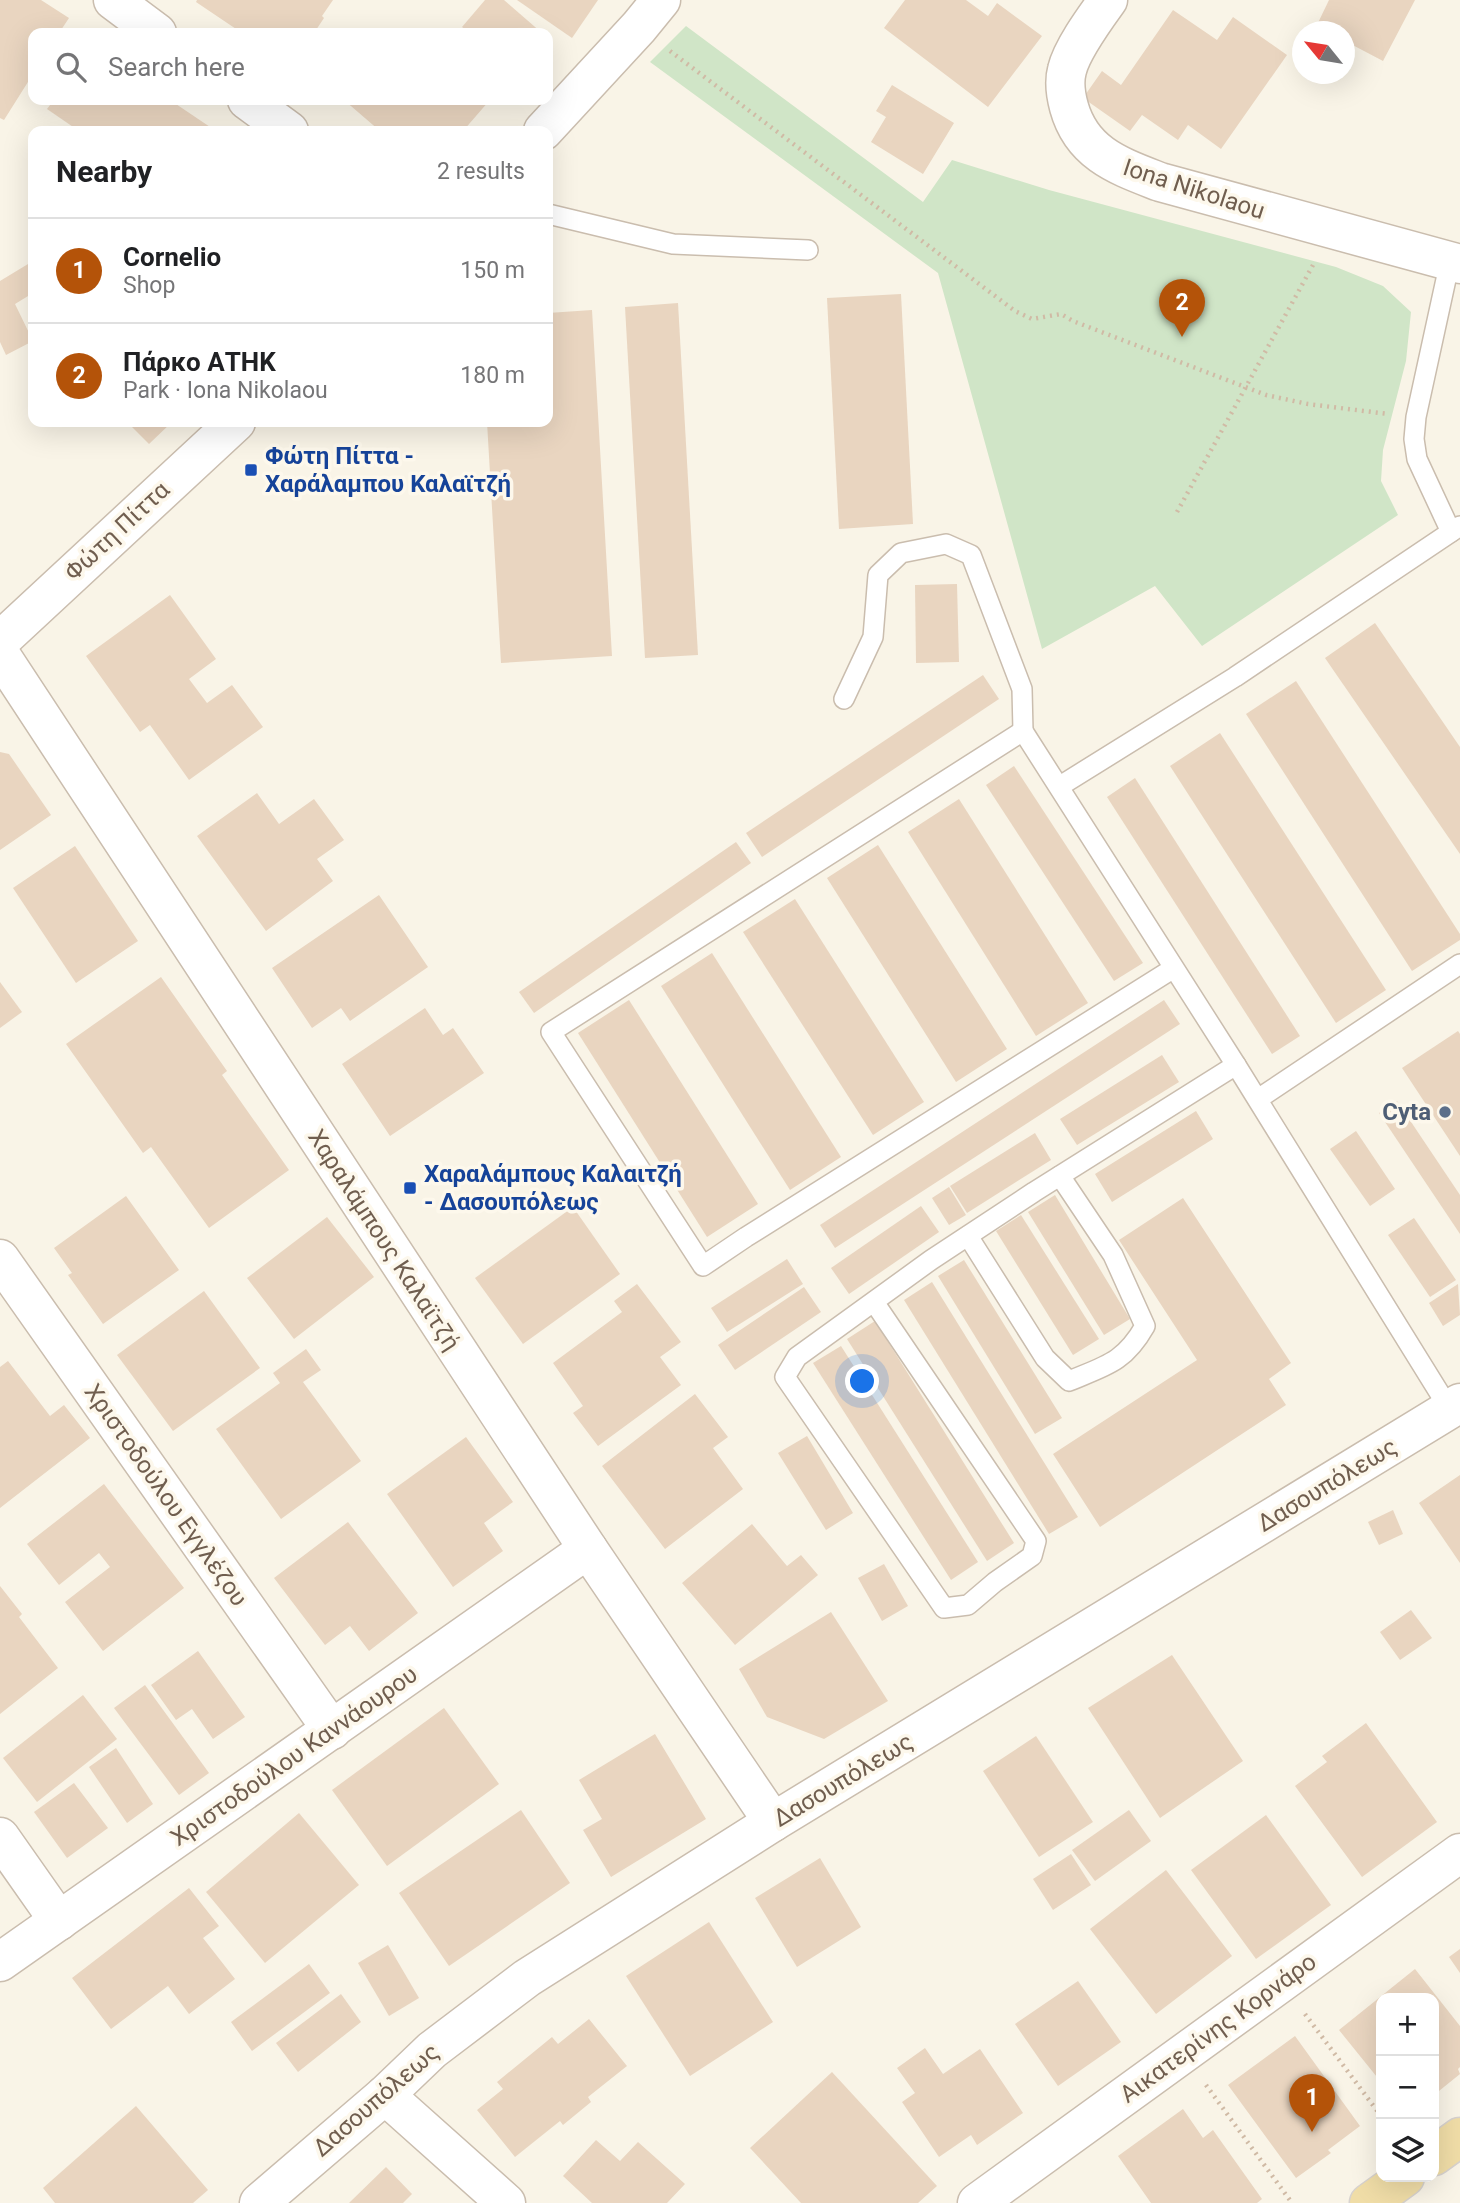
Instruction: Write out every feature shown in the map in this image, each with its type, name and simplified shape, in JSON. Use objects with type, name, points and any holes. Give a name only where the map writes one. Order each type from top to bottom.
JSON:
[{"type":"main road","points":[[1439,2152],[1460,2137]]},
{"type":"main road","points":[[1368,2203],[1398,2182]]},
{"type":"street","points":[[113,0],[150,28]]},
{"type":"street","name":"Iona Nikolaou","points":[[1108,0],[1081,41],[1067,70],[1066,96],[1073,120],[1084,138],[1101,156],[1123,168],[1160,182],[1455,262]]},
{"type":"street","points":[[548,126],[650,14]]},
{"type":"street","points":[[254,105],[282,126]]},
{"type":"street","name":"Φώτη Πίττα","points":[[0,641],[231,427]]},
{"type":"street","name":"Χαραλάμπους Καλαϊτζή","points":[[0,654],[588,1549],[773,1822]]},
{"type":"street","name":"Χριστοδούλου Εγγλέζου","points":[[0,1259],[332,1730]]},
{"type":"street","name":"Δασουπόλεως","points":[[259,2203],[385,2095],[432,2050],[527,1978],[773,1822],[1455,1406]]},
{"type":"street","name":"Χριστοδούλου Καννάουρου","points":[[0,1962],[588,1549]]},
{"type":"street","points":[[0,1837],[59,1921]]},
{"type":"street","name":"Αικατερίνης Κορνάρο","points":[[977,2203],[1460,1853]]},
{"type":"street","points":[[385,2095],[506,2203]]},
{"type":"lane","points":[[553,215],[673,244],[808,250]]},
{"type":"lane","points":[[1060,786],[1235,677],[1455,529],[1417,459],[1414,439],[1416,417],[1455,262]]},
{"type":"lane","points":[[844,699],[873,637],[878,575],[901,553],[946,544],[971,555],[1023,689],[1023,731],[1455,1406]]},
{"type":"lane","points":[[1023,731],[551,1032],[703,1266],[1174,968]]},
{"type":"lane","points":[[1258,1099],[1460,964]]},
{"type":"lane","points":[[874,1302],[1036,1541],[1031,1556],[968,1605],[944,1608],[785,1377],[797,1357],[874,1302],[968,1236],[1236,1065]]},
{"type":"lane","points":[[968,1236],[1045,1358],[1062,1376],[1069,1381],[1119,1359],[1137,1341],[1145,1326],[1113,1255],[1060,1176]]},
{"type":"path","points":[[650,14],[1015,311],[1032,319],[1061,314],[1073,321],[1266,395],[1308,404],[1416,417]]},
{"type":"path","points":[[1177,512],[1332,230]]},
{"type":"path","points":[[1281,1983],[1376,2109]]},
{"type":"path","points":[[1183,2054],[1292,2203]]},
{"type":"green space","points":[[686,26],[923,202],[952,160],[1049,190],[1336,267],[1383,286],[1411,312],[1406,361],[1383,450],[1381,481],[1398,515],[1202,646],[1155,586],[1042,649],[938,273],[650,62]]},
{"type":"building","points":[[0,0],[41,0],[69,18],[62,28],[28,28],[28,82],[4,120],[0,118]]},
{"type":"building","points":[[333,0],[317,28],[235,28],[196,2]]},
{"type":"building","points":[[485,0],[504,0],[536,28],[463,28]]},
{"type":"building","points":[[517,0],[598,0],[572,38]]},
{"type":"building","points":[[905,0],[966,0],[988,16],[997,3],[1042,36],[988,107],[884,28]]},
{"type":"building","points":[[1329,0],[1415,0],[1383,61],[1355,46],[1355,21],[1319,21]]},
{"type":"building","points":[[1173,10],[1217,40],[1233,17],[1287,55],[1221,149],[1188,125],[1178,140],[1142,115],[1130,131],[1083,98],[1102,71],[1121,85]]},
{"type":"building","points":[[892,85],[954,123],[923,174],[871,142],[886,117],[876,111]]},
{"type":"building","points":[[50,105],[177,105],[209,126],[72,126],[47,109]]},
{"type":"building","points":[[350,105],[486,105],[467,126],[374,126]]},
{"type":"building","points":[[28,264],[28,296],[15,304],[28,331],[28,344],[6,355],[0,342],[0,281]]},
{"type":"building","points":[[901,294],[913,524],[839,529],[827,298]]},
{"type":"building","points":[[678,303],[698,655],[645,658],[625,307]]},
{"type":"building","points":[[592,310],[612,656],[501,663],[487,427],[553,427],[553,313]]},
{"type":"building","points":[[132,427],[167,427],[149,444]]},
{"type":"building","points":[[957,584],[959,662],[916,663],[915,585]]},
{"type":"building","points":[[170,595],[216,659],[189,679],[207,703],[232,685],[263,727],[189,780],[150,725],[140,732],[86,656]]},
{"type":"building","points":[[1375,623],[1460,747],[1460,854],[1325,658]]},
{"type":"building","points":[[983,675],[999,699],[762,857],[746,833]]},
{"type":"building","points":[[1296,681],[1460,934],[1460,940],[1412,971],[1246,714]]},
{"type":"building","points":[[1220,733],[1386,990],[1336,1023],[1170,766]]},
{"type":"building","points":[[0,752],[9,754],[51,815],[0,850]]},
{"type":"building","points":[[1014,766],[1143,963],[1114,981],[986,785]]},
{"type":"building","points":[[1135,778],[1300,1036],[1272,1054],[1107,797]]},
{"type":"building","points":[[257,793],[279,824],[314,799],[344,840],[317,859],[333,881],[266,931],[197,836]]},
{"type":"building","points":[[959,799],[1088,1003],[1036,1036],[908,832]]},
{"type":"building","points":[[736,842],[751,863],[534,1013],[519,992]]},
{"type":"building","points":[[878,845],[1007,1049],[956,1082],[827,878]]},
{"type":"building","points":[[75,846],[138,941],[76,983],[13,888]]},
{"type":"building","points":[[379,895],[428,967],[350,1021],[341,1008],[312,1028],[272,968]]},
{"type":"building","points":[[795,899],[924,1102],[873,1135],[743,932]]},
{"type":"building","points":[[712,953],[841,1157],[790,1190],[661,986]]},
{"type":"building","points":[[161,977],[227,1071],[222,1075],[289,1170],[209,1228],[151,1147],[143,1153],[66,1044]]},
{"type":"building","points":[[0,982],[22,1012],[0,1028]]},
{"type":"building","points":[[629,1000],[758,1204],[707,1237],[578,1033]]},
{"type":"building","points":[[1164,1000],[1180,1024],[835,1248],[820,1225]]},
{"type":"building","points":[[425,1008],[443,1035],[453,1028],[484,1073],[390,1136],[342,1064]]},
{"type":"building","name":"Cyta","points":[[1458,1031],[1460,1034],[1460,1156],[1402,1068]]},
{"type":"building","points":[[1162,1055],[1179,1082],[1077,1145],[1060,1119]]},
{"type":"building","points":[[1397,1101],[1460,1195],[1460,1234],[1379,1113]]},
{"type":"building","points":[[1196,1111],[1213,1139],[1112,1202],[1095,1174]]},
{"type":"building","points":[[1356,1131],[1395,1189],[1370,1206],[1330,1149]]},
{"type":"building","points":[[1035,1133],[1051,1160],[967,1213],[950,1186]]},
{"type":"building","points":[[949,1187],[966,1215],[949,1225],[932,1198]]},
{"type":"building","points":[[1055,1195],[1130,1319],[1104,1335],[1028,1212]]},
{"type":"building","points":[[126,1196],[179,1270],[103,1324],[68,1275],[72,1273],[54,1248]]},
{"type":"building","points":[[1183,1198],[1291,1363],[1269,1379],[1286,1405],[1100,1527],[1053,1454],[1197,1360],[1119,1240]]},
{"type":"building","points":[[921,1206],[939,1232],[849,1294],[831,1268]]},
{"type":"building","points":[[573,1207],[620,1274],[523,1344],[475,1278]]},
{"type":"building","points":[[1021,1215],[1099,1339],[1073,1355],[996,1231]]},
{"type":"building","points":[[327,1217],[374,1277],[294,1339],[247,1278]]},
{"type":"building","points":[[1414,1218],[1456,1280],[1430,1297],[1388,1235]]},
{"type":"building","points":[[787,1259],[803,1284],[727,1332],[711,1308]]},
{"type":"building","points":[[964,1260],[1062,1418],[1035,1434],[938,1276]]},
{"type":"building","points":[[932,1282],[1078,1517],[1049,1534],[904,1300]]},
{"type":"building","points":[[637,1284],[681,1342],[660,1357],[681,1385],[598,1446],[573,1413],[583,1406],[553,1363],[622,1312],[614,1301]]},
{"type":"building","points":[[1458,1284],[1460,1315],[1443,1326],[1429,1303]]},
{"type":"building","points":[[804,1287],[821,1312],[735,1370],[718,1345]]},
{"type":"building","points":[[204,1291],[260,1368],[173,1431],[117,1355]]},
{"type":"building","points":[[875,1321],[1014,1543],[987,1561],[847,1339]]},
{"type":"building","points":[[841,1346],[978,1562],[951,1580],[813,1363]]},
{"type":"building","points":[[306,1349],[321,1370],[303,1382],[361,1461],[281,1519],[216,1429],[280,1383],[273,1373]]},
{"type":"building","points":[[8,1361],[50,1416],[64,1405],[90,1438],[0,1508],[0,1367]]},
{"type":"building","points":[[695,1394],[728,1437],[713,1448],[743,1489],[665,1549],[602,1466]]},
{"type":"building","points":[[807,1436],[853,1513],[826,1530],[778,1453]]},
{"type":"building","points":[[466,1437],[513,1502],[484,1523],[503,1551],[453,1587],[387,1494]]},
{"type":"building","points":[[1460,1475],[1460,1563],[1419,1503]]},
{"type":"building","points":[[104,1484],[184,1588],[103,1651],[65,1602],[110,1567],[99,1553],[59,1585],[27,1544]]},
{"type":"building","points":[[1393,1510],[1403,1534],[1379,1545],[1368,1522]]},
{"type":"building","points":[[348,1522],[418,1613],[369,1651],[350,1626],[325,1645],[274,1578]]},
{"type":"building","points":[[752,1524],[787,1566],[801,1555],[818,1575],[735,1645],[682,1583]]},
{"type":"building","points":[[884,1564],[908,1606],[882,1621],[858,1578]]},
{"type":"building","points":[[0,1586],[22,1614],[19,1617],[58,1668],[0,1714]]},
{"type":"building","points":[[1411,1610],[1432,1638],[1400,1660],[1380,1632]]},
{"type":"building","points":[[831,1612],[888,1701],[824,1739],[767,1717],[739,1669]]},
{"type":"building","points":[[198,1651],[245,1717],[213,1739],[192,1709],[176,1720],[151,1685]]},
{"type":"building","points":[[1172,1655],[1243,1761],[1160,1818],[1088,1708]]},
{"type":"building","points":[[145,1685],[209,1773],[179,1795],[114,1708]]},
{"type":"building","points":[[83,1695],[117,1739],[37,1802],[3,1758]]},
{"type":"building","points":[[444,1708],[499,1784],[387,1866],[332,1790]]},
{"type":"building","points":[[1366,1723],[1437,1822],[1362,1877],[1295,1786],[1327,1762],[1322,1756]]},
{"type":"building","points":[[655,1734],[706,1819],[611,1877],[583,1830],[602,1819],[579,1780]]},
{"type":"building","points":[[1036,1736],[1093,1822],[1039,1857],[983,1771]]},
{"type":"building","points":[[116,1748],[153,1804],[127,1823],[89,1767]]},
{"type":"building","points":[[74,1783],[108,1828],[67,1858],[34,1812]]},
{"type":"building","points":[[521,1810],[570,1883],[449,1966],[399,1893]]},
{"type":"building","points":[[1129,1810],[1151,1841],[1095,1881],[1072,1850]]},
{"type":"building","points":[[299,1813],[359,1885],[265,1963],[206,1892]]},
{"type":"building","points":[[1266,1815],[1331,1905],[1256,1959],[1191,1870]]},
{"type":"building","points":[[1071,1854],[1091,1885],[1053,1910],[1033,1879]]},
{"type":"building","points":[[820,1858],[861,1927],[797,1967],[755,1898]]},
{"type":"building","points":[[1166,1870],[1232,1956],[1156,2014],[1090,1929]]},
{"type":"building","points":[[189,1888],[219,1926],[203,1938],[235,1979],[189,2014],[168,1986],[111,2029],[72,1978]]},
{"type":"building","points":[[709,1922],[773,2022],[690,2076],[626,1976]]},
{"type":"building","points":[[388,1945],[419,1998],[389,2016],[358,1963]]},
{"type":"building","points":[[1460,1949],[1460,1973],[1449,1957]]},
{"type":"building","points":[[309,1964],[330,1993],[252,2051],[231,2022]]},
{"type":"building","points":[[1415,1969],[1434,1993],[1385,1993]]},
{"type":"building","points":[[1078,1981],[1121,2042],[1058,2086],[1015,2024]]},
{"type":"building","points":[[341,1994],[361,2022],[298,2072],[276,2043]]},
{"type":"building","points":[[1439,1999],[1460,2026],[1460,2074],[1439,2091]]},
{"type":"building","points":[[1376,2000],[1376,2076],[1339,2030]]},
{"type":"building","points":[[589,2019],[627,2066],[588,2097],[591,2102],[563,2125],[560,2121],[515,2157],[477,2110],[503,2089],[497,2082],[552,2037],[558,2044]]},
{"type":"building","points":[[1295,2036],[1360,2126],[1328,2150],[1331,2153],[1296,2178],[1228,2085]]},
{"type":"building","points":[[925,2048],[943,2074],[980,2049],[1023,2113],[977,2145],[971,2135],[939,2157],[902,2102],[915,2093],[897,2068]]},
{"type":"building","points":[[832,2072],[937,2186],[918,2203],[801,2203],[750,2148]]},
{"type":"building","points":[[136,2106],[208,2190],[193,2203],[55,2203],[43,2188]]},
{"type":"building","points":[[1183,2109],[1203,2138],[1213,2130],[1262,2199],[1257,2203],[1151,2203],[1118,2156]]},
{"type":"building","points":[[596,2140],[620,2161],[638,2142],[685,2184],[667,2203],[592,2203],[563,2176]]},
{"type":"building","points":[[386,2167],[412,2194],[403,2203],[349,2203]]},
{"type":"place","name":"Πάρκο ΑΤΗΚ","points":[[1182,337]]},
{"type":"place","name":"Φώτη Πίττα - Χαράλαμπου Καλαϊτζή","points":[[251,470]]},
{"type":"place","name":"Cyta","points":[[1445,1112]]},
{"type":"place","name":"Χαραλάμπους Καλαιτζή - Δασουπόλεως","points":[[410,1188]]},
{"type":"place","name":"Cornelio","points":[[1312,2132]]}]
